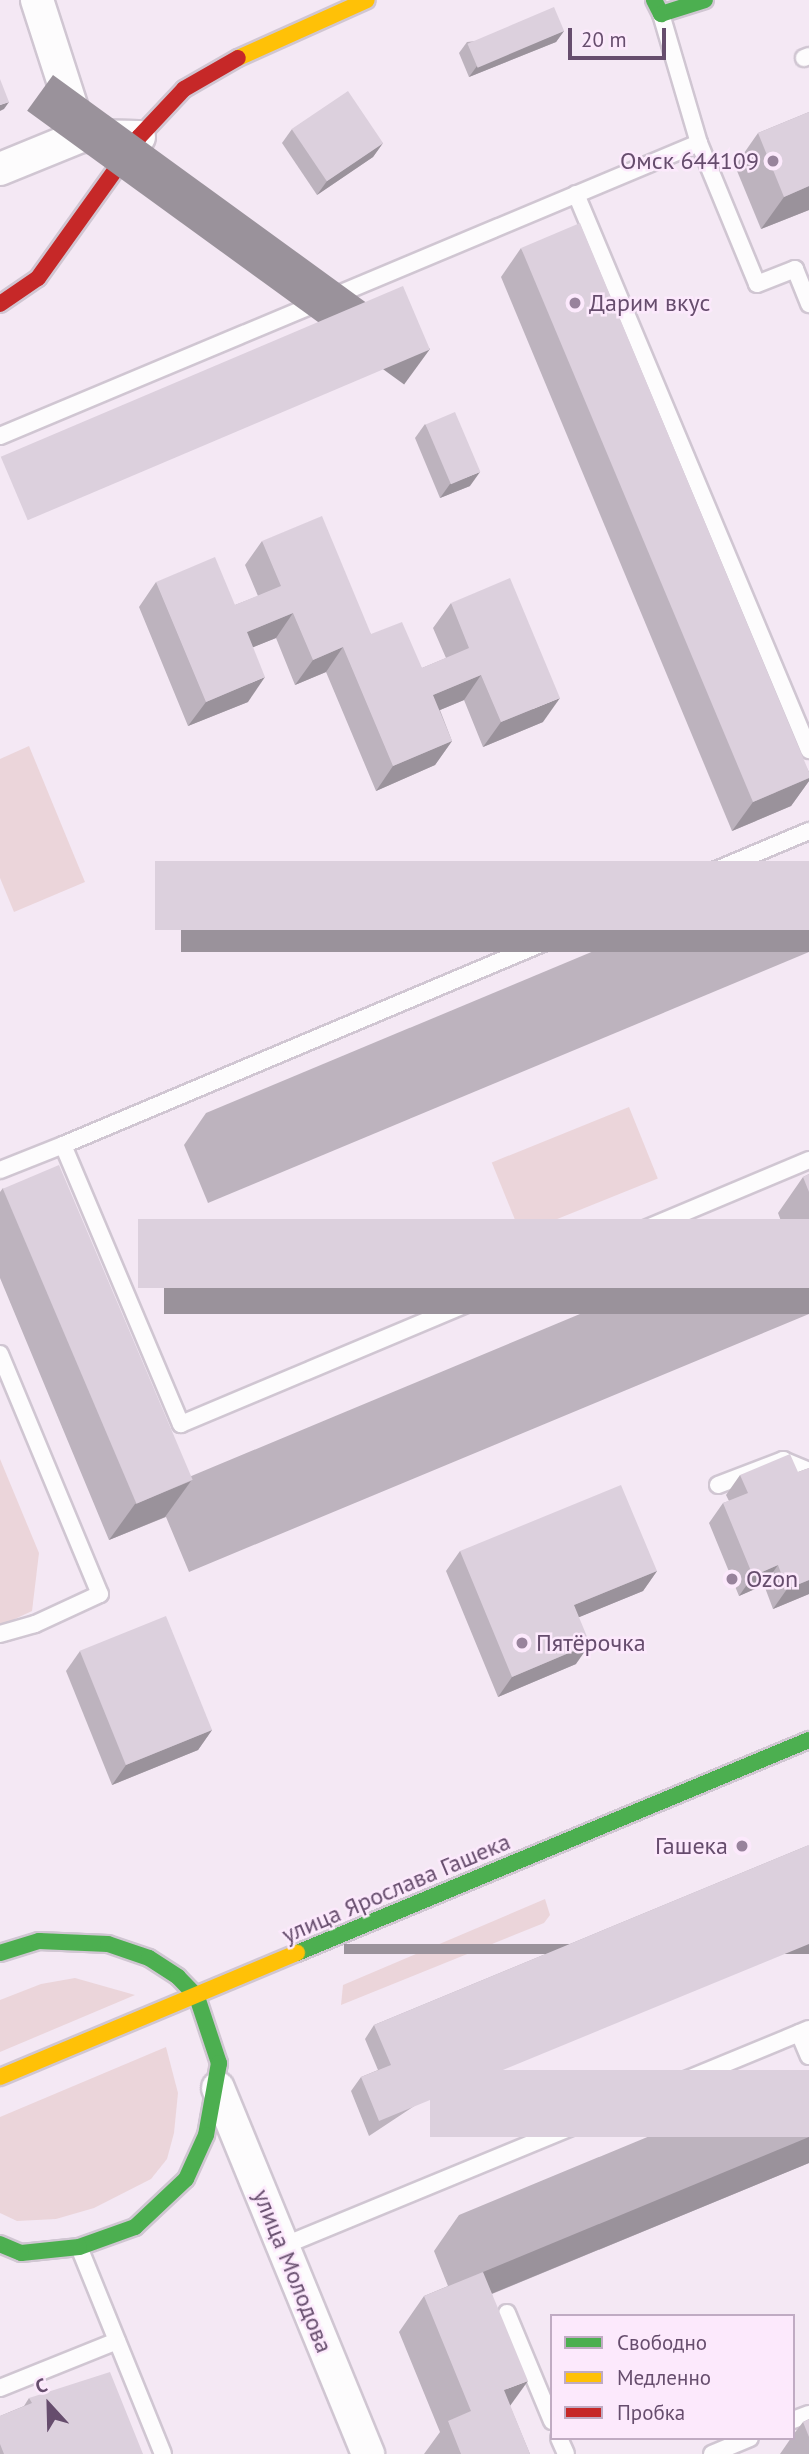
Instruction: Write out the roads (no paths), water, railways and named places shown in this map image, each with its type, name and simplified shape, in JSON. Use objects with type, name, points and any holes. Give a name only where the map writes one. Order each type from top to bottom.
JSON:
[{"type":"street","points":[[37,0],[81,136]]},
{"type":"street","points":[[0,304],[38,278],[139,137],[184,89],[225,62],[367,0]]},
{"type":"street","points":[[658,7],[705,0]]},
{"type":"street","points":[[0,169],[81,136],[139,137]]},
{"type":"street","name":"улица Ярослава Гашека","points":[[0,2077],[809,1740]]},
{"type":"street","points":[[0,1953],[39,1941],[108,1944],[149,1958],[178,1977],[197,1997],[219,2063],[218,2088],[206,2135],[186,2179],[135,2227],[79,2247],[21,2253],[0,2244]]},
{"type":"street","name":"улица Молодова","points":[[218,2088],[368,2454]]},
{"type":"lane","points":[[658,7],[699,143],[757,284],[795,269],[809,304]]},
{"type":"lane","points":[[0,436],[699,143]]},
{"type":"lane","points":[[576,194],[809,750]]},
{"type":"lane","points":[[0,1170],[809,831]]},
{"type":"lane","points":[[63,1145],[181,1424],[809,1160]]},
{"type":"lane","points":[[0,1354],[100,1594],[36,1624],[0,1634]]},
{"type":"lane","points":[[718,1485],[783,1460],[799,1463],[809,1471]]},
{"type":"lane","points":[[284,2246],[804,2031],[809,2056]]},
{"type":"lane","points":[[79,2247],[163,2454]]},
{"type":"lane","points":[[508,2314],[550,2416]]},
{"type":"lane","points":[[0,2388],[117,2341]]},
{"type":"lane","points":[[712,2454],[745,2440]]},
{"type":"place","name":"Омск 644109","points":[[773,161]]},
{"type":"place","name":"Дарим вкус","points":[[575,303]]},
{"type":"place","name":"Ozon","points":[[732,1579]]},
{"type":"place","name":"Пятёрочка","points":[[522,1643]]},
{"type":"place","name":"Гашека","points":[[742,1846]]}]
